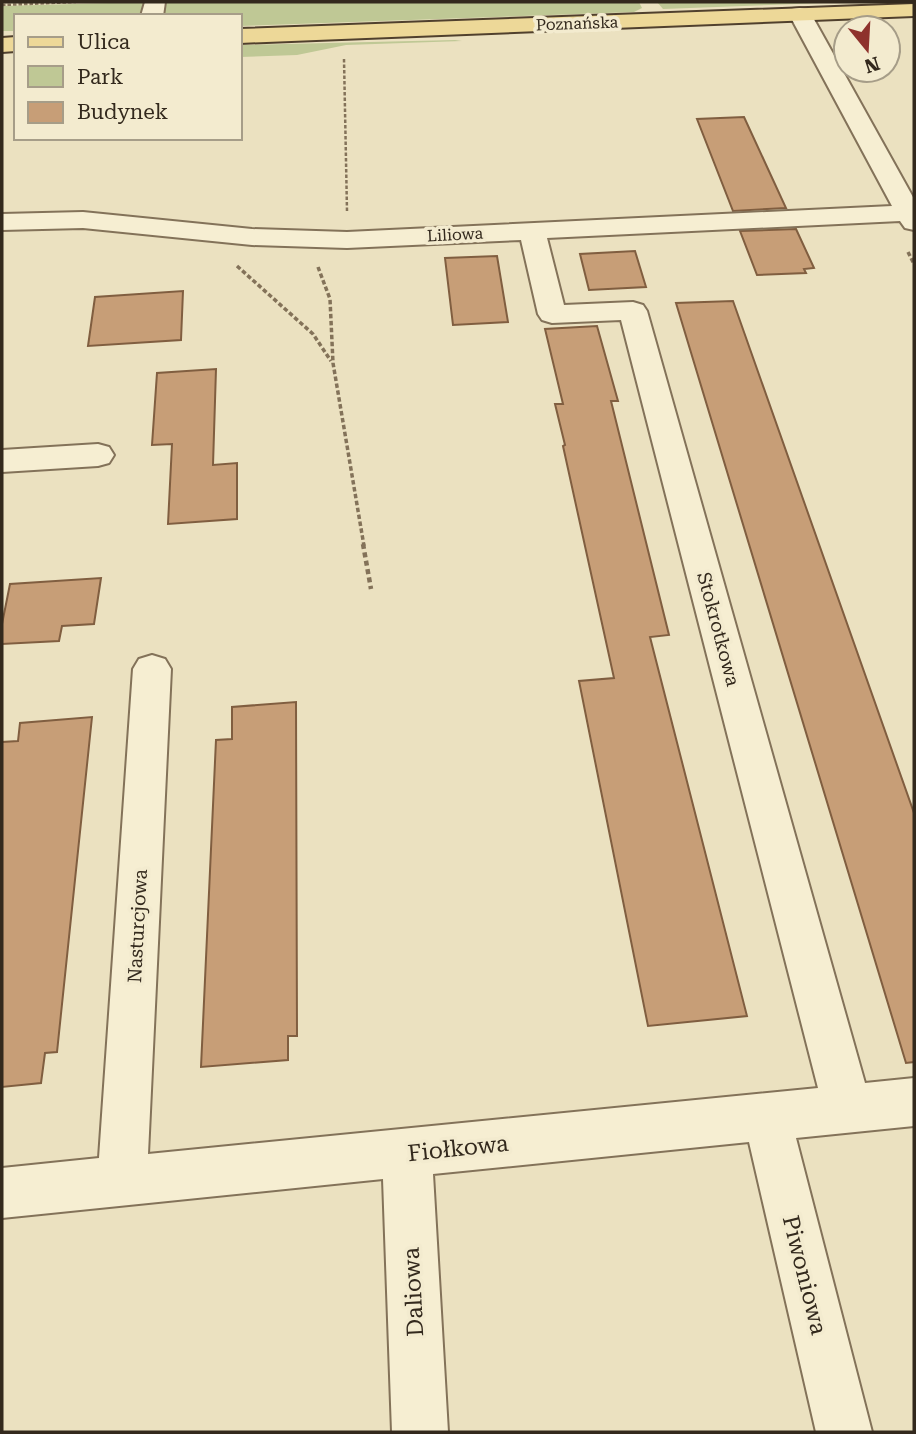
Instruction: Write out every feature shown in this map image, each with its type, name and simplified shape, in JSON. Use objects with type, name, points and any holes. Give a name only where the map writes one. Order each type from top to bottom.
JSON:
[{"type":"main road","name":"Poznańska","points":[[242,36],[914,10]]},
{"type":"street","points":[[800,14],[911,212]]},
{"type":"street","name":"Liliowa","points":[[2,222],[83,220],[303,240],[347,240],[911,212]]},
{"type":"street","name":"Stokrotkowa","points":[[532,230],[552,314],[634,311],[848,1108]]},
{"type":"street","points":[[2,461],[98,455]]},
{"type":"street","name":"Nasturcjowa","points":[[122,1183],[152,669]]},
{"type":"street","name":"Fiołkowa","points":[[2,1194],[914,1102]]},
{"type":"street","name":"Piwoniowa","points":[[767,1117],[844,1432]]},
{"type":"street","name":"Daliowa","points":[[407,1153],[420,1432]]},
{"type":"path","points":[[2,5],[76,2]]},
{"type":"path","points":[[343,48],[347,240]]},
{"type":"path","points":[[226,234],[227,258],[313,334],[333,363]]},
{"type":"path","points":[[303,240],[308,255],[317,265],[324,280],[330,299],[333,363],[371,589]]},
{"type":"green space","points":[[144,2],[141,14],[14,14],[14,31],[2,31],[2,6]]},
{"type":"green space","points":[[165,2],[639,2],[642,8],[634,12],[242,26],[242,14],[162,14]]},
{"type":"green space","points":[[657,2],[851,2],[663,9]]},
{"type":"green space","points":[[462,41],[346,45],[297,55],[242,57],[242,45]]},
{"type":"building","points":[[744,117],[786,208],[733,211],[697,119]]},
{"type":"building","points":[[796,229],[814,268],[804,269],[806,273],[757,275],[740,231]]},
{"type":"building","points":[[635,251],[646,287],[589,290],[580,254]]},
{"type":"building","points":[[497,256],[508,322],[453,325],[445,258]]},
{"type":"building","points":[[183,291],[181,340],[88,346],[95,297]]},
{"type":"building","points":[[733,301],[914,813],[914,1062],[906,1063],[676,303]]},
{"type":"building","points":[[597,326],[618,401],[611,401],[669,635],[650,637],[747,1016],[648,1026],[579,681],[614,678],[563,446],[565,445],[555,404],[563,404],[545,329]]},
{"type":"building","points":[[216,369],[213,465],[237,463],[237,519],[168,524],[172,444],[152,445],[157,373]]},
{"type":"building","points":[[101,578],[94,624],[62,626],[59,641],[2,644],[2,624],[10,584]]},
{"type":"building","points":[[296,702],[297,1036],[288,1036],[288,1060],[201,1067],[216,740],[232,739],[232,707]]},
{"type":"building","points":[[92,717],[57,1052],[45,1053],[41,1083],[2,1087],[2,742],[18,741],[20,723]]}]
